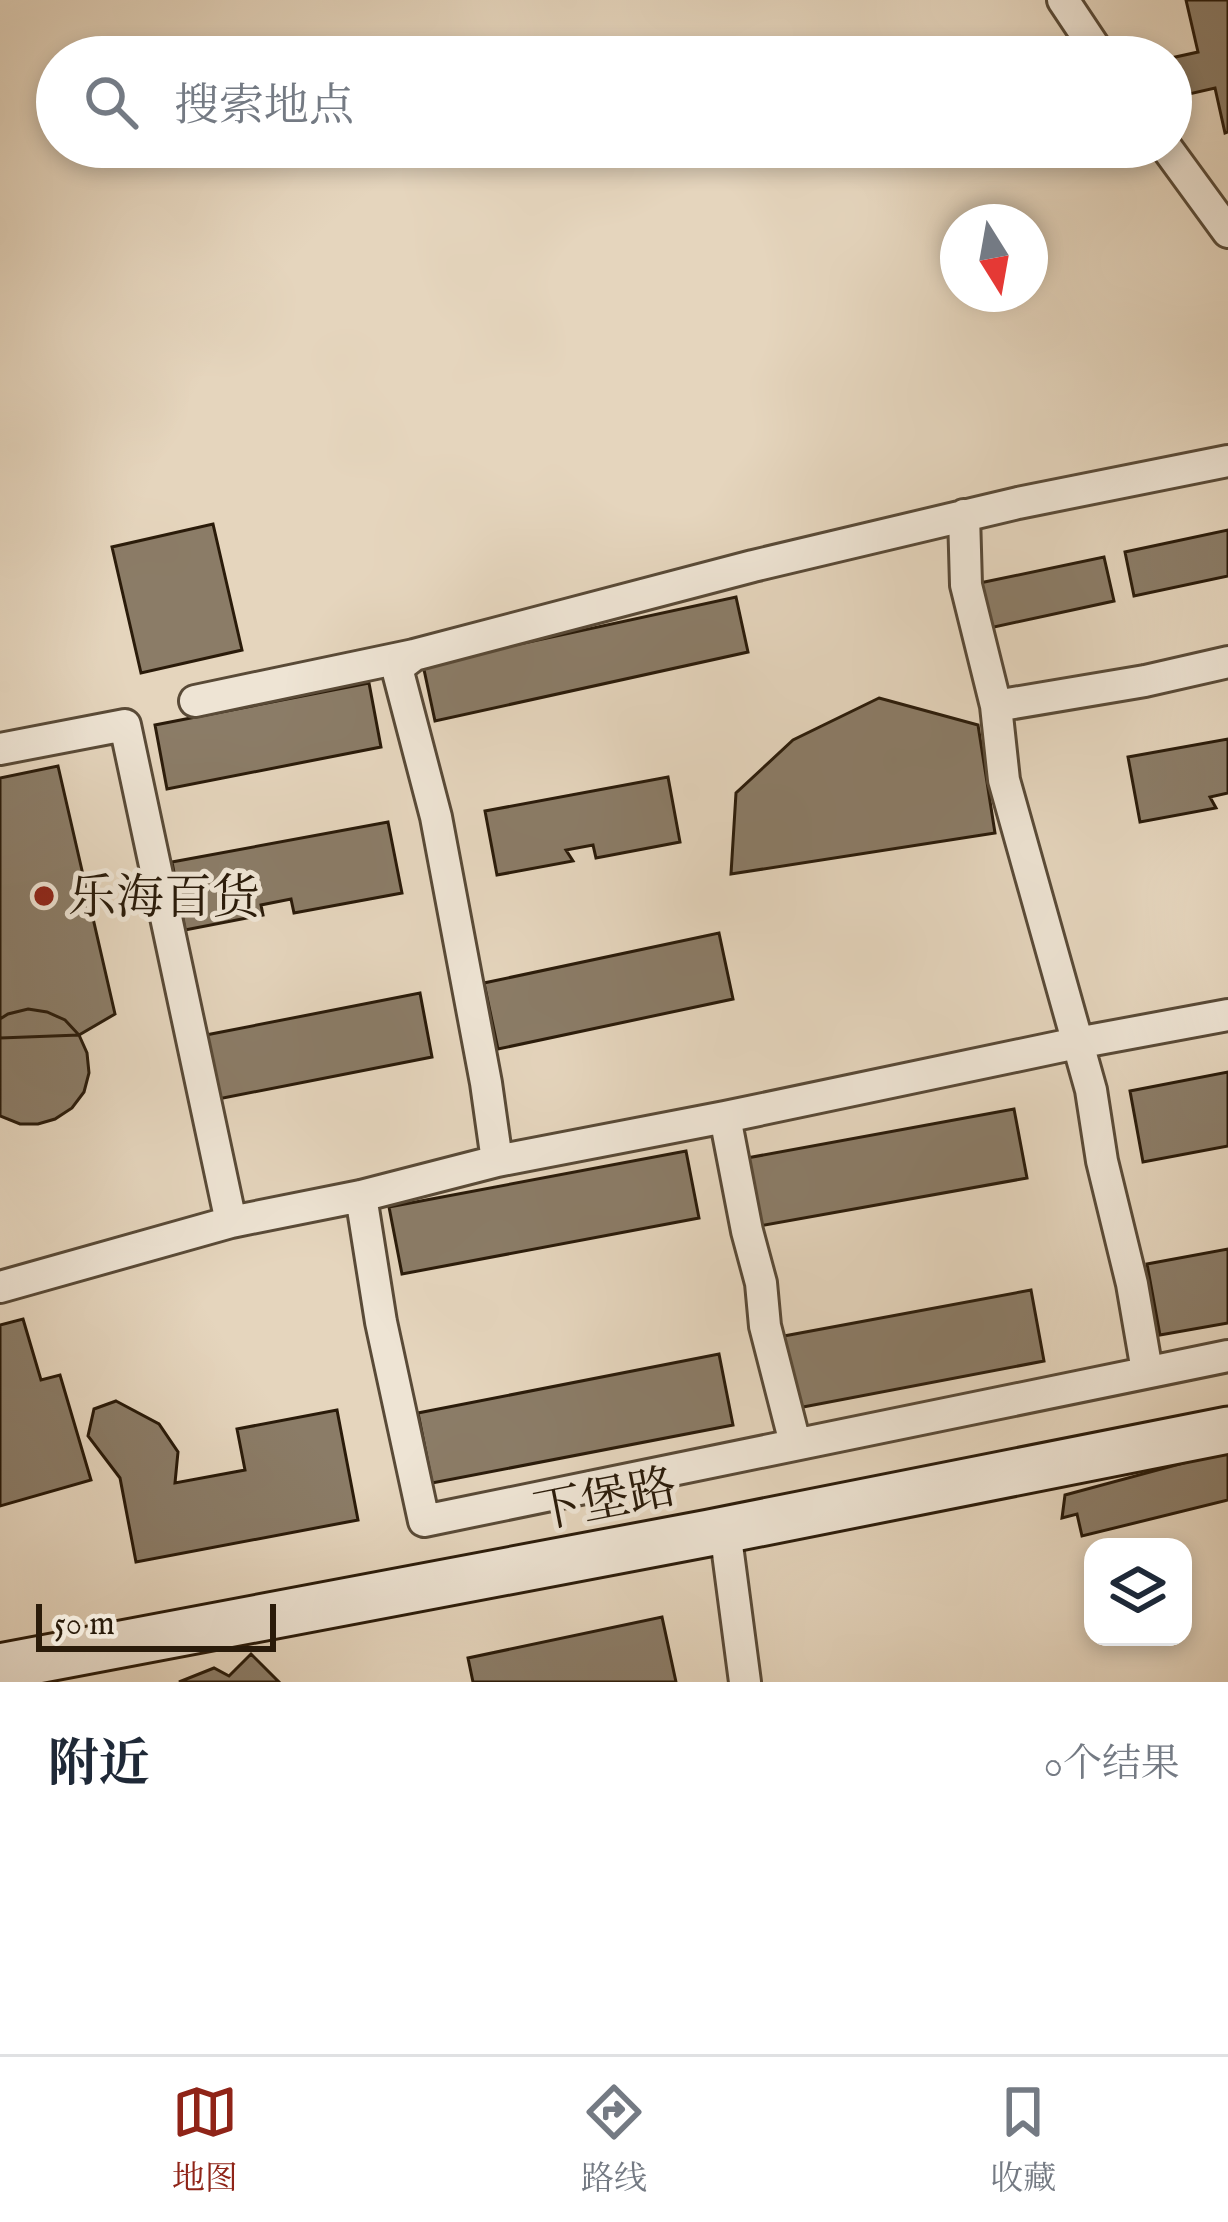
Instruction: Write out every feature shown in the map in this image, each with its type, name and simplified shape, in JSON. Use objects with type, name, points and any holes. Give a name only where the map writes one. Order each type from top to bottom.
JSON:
[{"type":"street","points":[[1063,0],[1087,36]]},
{"type":"street","points":[[1181,168],[1228,232]]},
{"type":"street","points":[[195,701],[414,655],[964,515],[1228,460]]},
{"type":"street","points":[[964,515],[966,584],[996,706],[1004,780],[1091,1090],[1147,1371]]},
{"type":"street","points":[[414,655],[397,668],[436,817],[497,1161]]},
{"type":"street","points":[[996,706],[1228,662]]},
{"type":"street","points":[[0,749],[124,725],[231,1222]]},
{"type":"street","points":[[0,1287],[231,1222],[361,1196],[497,1161],[1228,1015]]},
{"type":"street","points":[[725,1117],[766,1326],[795,1443]]},
{"type":"street","points":[[361,1196],[381,1322],[424,1522],[1228,1355]]},
{"type":"street","name":"下堡路","points":[[0,1666],[1228,1430]]},
{"type":"street","points":[[725,1530],[745,1682]]},
{"type":"building","points":[[1186,0],[1228,0],[1228,132],[1215,88],[1192,93],[1192,53],[1198,52]]},
{"type":"building","points":[[213,524],[242,650],[141,673],[112,547]]},
{"type":"building","points":[[1228,530],[1228,576],[1134,596],[1125,552]]},
{"type":"building","points":[[1104,557],[1114,601],[985,629],[975,584]]},
{"type":"building","points":[[736,597],[748,652],[435,721],[423,665]]},
{"type":"building","points":[[369,683],[381,747],[167,789],[155,725]]},
{"type":"building","points":[[879,698],[978,725],[995,833],[731,874],[736,793],[793,740]]},
{"type":"building","points":[[1228,739],[1228,793],[1210,797],[1216,808],[1140,822],[1128,757]]},
{"type":"building","name":"乐海百货","points":[[58,766],[115,1014],[79,1035],[0,1038],[0,778]]},
{"type":"building","points":[[668,777],[680,842],[596,858],[593,845],[566,850],[573,861],[497,875],[485,811]]},
{"type":"building","points":[[388,822],[402,893],[294,913],[291,899],[261,905],[263,915],[185,930],[172,862]]},
{"type":"building","points":[[719,933],[733,999],[498,1049],[484,983]]},
{"type":"building","points":[[420,993],[432,1057],[218,1099],[206,1035]]},
{"type":"building","points":[[28,1009],[65,1020],[79,1035],[89,1073],[84,1092],[72,1108],[38,1124],[20,1124],[0,1116],[0,1019]]},
{"type":"building","points":[[1228,1072],[1228,1146],[1143,1162],[1130,1091]]},
{"type":"building","points":[[1014,1109],[1027,1178],[759,1226],[747,1158]]},
{"type":"building","points":[[686,1151],[699,1218],[402,1274],[389,1207]]},
{"type":"building","points":[[1228,1249],[1228,1323],[1160,1335],[1147,1264]]},
{"type":"building","points":[[1031,1290],[1044,1361],[798,1408],[784,1336]]},
{"type":"building","points":[[23,1319],[41,1380],[60,1375],[91,1480],[0,1506],[0,1325]]},
{"type":"building","points":[[719,1354],[733,1425],[432,1483],[418,1413]]},
{"type":"building","points":[[116,1401],[159,1424],[178,1452],[175,1483],[245,1470],[237,1429],[337,1410],[358,1520],[136,1562],[120,1478],[88,1436],[94,1409]]},
{"type":"building","points":[[1228,1451],[1228,1500],[1082,1536],[1077,1514],[1062,1518],[1065,1495]]},
{"type":"building","points":[[662,1617],[676,1682],[473,1682],[468,1658]]},
{"type":"building","points":[[251,1654],[279,1682],[179,1682],[214,1668],[229,1676]]},
{"type":"place","name":"乐海百货","points":[[44,896]]}]
